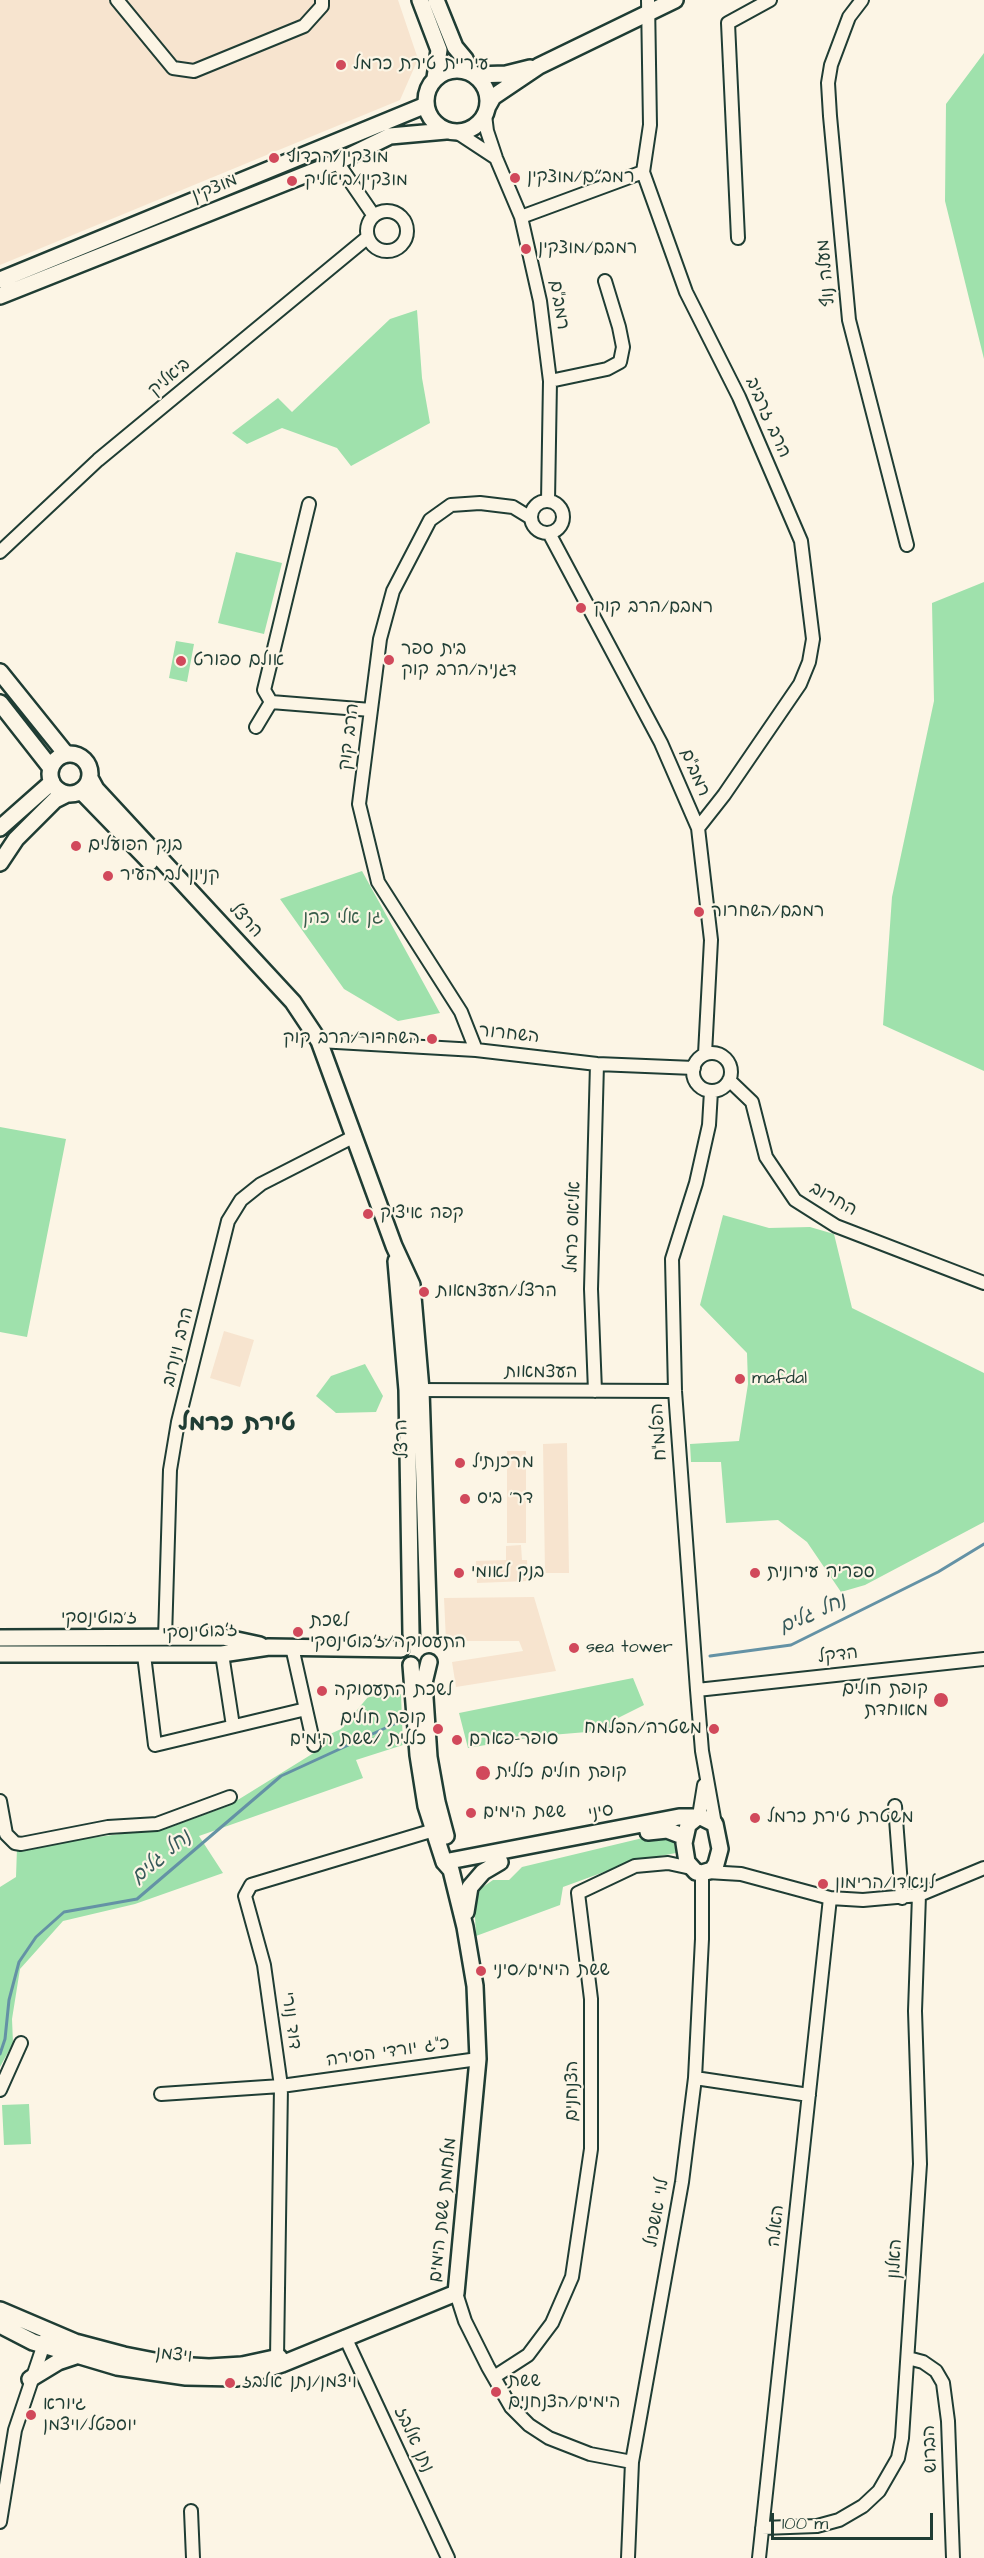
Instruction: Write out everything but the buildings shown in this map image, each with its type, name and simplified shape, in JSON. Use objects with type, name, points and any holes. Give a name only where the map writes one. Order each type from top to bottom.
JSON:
[{"type":"street","points":[[117,0],[173,68],[194,71],[304,26],[322,6],[322,0]]},
{"type":"street","points":[[420,0],[440,51],[435,78],[429,86],[426,105],[432,121],[496,158]]},
{"type":"street","points":[[436,0],[455,47],[486,89],[487,111]]},
{"type":"street","points":[[452,132],[474,128],[487,111],[493,97],[539,66],[649,6],[675,0]]},
{"type":"street","points":[[738,238],[728,23],[770,0]]},
{"type":"street","name":"מעלה נוף","points":[[862,0],[849,17],[831,65],[828,83],[830,116],[849,320],[907,545]]},
{"type":"street","name":"הרב זרביב","points":[[649,6],[650,125],[643,172],[686,292],[739,397],[801,541],[813,639],[809,662],[800,684],[724,795],[698,828]]},
{"type":"street","points":[[435,78],[451,70],[506,74],[539,66]]},
{"type":"street","name":"מוצקין","points":[[0,280],[426,105]]},
{"type":"street","name":"רמב\"ם","points":[[487,111],[496,158],[521,217],[540,301],[550,381],[548,501]]},
{"type":"street","name":"מוצקין","points":[[0,296],[337,162],[390,136],[452,132]]},
{"type":"street","points":[[337,162],[374,216]]},
{"type":"street","points":[[521,217],[643,172]]},
{"type":"street","points":[[386,211],[399,215],[406,226],[405,239],[395,249],[376,248],[368,237],[368,226],[374,216],[386,211]]},
{"type":"street","name":"ביאליק","points":[[0,552],[98,460],[368,237]]},
{"type":"street","points":[[550,381],[607,369],[620,363],[623,347],[605,281]]},
{"type":"street","points":[[531,518],[534,508],[548,501],[558,504],[563,514],[558,528],[549,533]]},
{"type":"street","name":"הרב קוק","points":[[476,1050],[461,1012],[378,882],[359,804],[380,639],[393,591],[430,520],[451,505],[480,503],[513,507],[531,518]]},
{"type":"street","points":[[271,702],[264,690],[309,504]]},
{"type":"street","name":"רמב\"ם","points":[[531,518],[539,531],[549,533],[661,743],[698,828],[711,940],[705,1054]]},
{"type":"street","points":[[0,672],[66,754]]},
{"type":"street","points":[[271,702],[371,710]]},
{"type":"street","points":[[256,727],[271,702]]},
{"type":"street","points":[[0,703],[61,792],[74,792]]},
{"type":"street","points":[[0,828],[51,775],[57,759],[66,754],[78,755],[87,762],[90,778],[74,792],[55,800],[16,839],[0,864]]},
{"type":"street","name":"הרצל","points":[[90,778],[96,789],[292,1002],[319,1041],[394,1246],[412,1285],[414,1390],[411,1634]]},
{"type":"street","name":"הרצל","points":[[74,792],[319,1041]]},
{"type":"street","name":"השחרור","points":[[319,1041],[476,1050],[597,1064],[694,1068]]},
{"type":"street","points":[[705,1054],[717,1054],[726,1059],[730,1067],[729,1080],[722,1088],[711,1091],[699,1086],[694,1068],[705,1054]]},
{"type":"street","name":"אליאס כרמל","points":[[595,1391],[591,1289],[597,1064]]},
{"type":"street","name":"החרוב","points":[[729,1080],[752,1102],[766,1157],[795,1200],[836,1226],[984,1283]]},
{"type":"street","name":"הפלמ\"ח","points":[[711,1091],[709,1125],[696,1183],[672,1259],[675,1391],[697,1690],[705,1775],[715,1824]]},
{"type":"street","name":"הרב וינרוב","points":[[165,1638],[170,1470],[178,1422],[228,1221],[241,1200],[261,1184],[355,1136]]},
{"type":"street","name":"הרצל","points":[[414,1390],[429,1636]]},
{"type":"street","name":"העצמאות","points":[[414,1390],[675,1391]]},
{"type":"street","points":[[420,1632],[429,1636],[436,1649],[429,1662],[420,1666],[411,1665],[403,1657],[401,1649],[405,1639],[411,1634],[420,1632]]},
{"type":"street","name":"ז'בוטינסקי","points":[[0,1638],[223,1637],[269,1647]]},
{"type":"street","name":"ז׳בוטינסקי","points":[[0,1654],[222,1654],[269,1647],[401,1649]]},
{"type":"street","points":[[292,1647],[314,1745]]},
{"type":"street","points":[[222,1654],[233,1726]]},
{"type":"street","points":[[144,1655],[155,1745],[306,1709]]},
{"type":"street","name":"הדקל","points":[[697,1690],[984,1659]]},
{"type":"street","name":"מלחמת ששת הימים","points":[[429,1662],[424,1683],[429,1757],[465,1927],[475,1986],[478,2059],[456,2293],[465,2321],[494,2377],[511,2407],[529,2425],[549,2438],[590,2454],[632,2462]]},
{"type":"street","name":"מלחמת ששת הימים","points":[[411,1665],[421,1778],[434,1830],[450,1864]]},
{"type":"street","name":"הפלמ\"ח","points":[[697,1817],[705,1775]]},
{"type":"street","points":[[0,1801],[6,1834],[15,1843],[21,1844],[108,1827],[157,1824],[230,1797]]},
{"type":"street","points":[[895,1806],[902,1898]]},
{"type":"street","name":"סיני","points":[[450,1864],[679,1817],[697,1817]]},
{"type":"street","points":[[700,1871],[716,1864],[719,1857],[715,1824],[697,1817],[688,1826],[685,1837],[686,1856],[700,1871],[741,1874],[830,1898],[863,1900],[919,1895],[984,1868]]},
{"type":"street","name":"דוד נורי","points":[[277,2358],[281,2086],[264,1965],[245,1896],[251,1884],[434,1830]]},
{"type":"street","name":"סיני","points":[[450,1864],[500,1862],[654,1830],[667,1830],[685,1837]]},
{"type":"street","points":[[719,1857],[741,1874]]},
{"type":"street","points":[[465,1927],[470,1887],[483,1872],[500,1862]]},
{"type":"street","name":"הצנחנים","points":[[494,2377],[528,2355],[552,2322],[572,2277],[591,2149],[591,1999],[578,1893],[635,1866],[668,1863],[700,1871]]},
{"type":"street","name":"לוי אשכול","points":[[628,2558],[632,2462],[682,2182],[695,2079],[702,1939],[700,1871]]},
{"type":"street","name":"האלון","points":[[762,2528],[817,2526],[839,2520],[863,2506],[879,2490],[898,2458],[902,2438],[908,2358],[920,2164],[915,2011],[919,1895]]},
{"type":"street","name":"האלה","points":[[759,2558],[830,1898]]},
{"type":"street","points":[[0,2090],[21,2043]]},
{"type":"street","name":"כ\"ג יורדי הסירה","points":[[160,2094],[281,2086],[478,2059]]},
{"type":"street","points":[[695,2079],[809,2095]]},
{"type":"street","name":"ויצמן","points":[[0,2310],[76,2356],[152,2374],[210,2379],[237,2378],[282,2364],[456,2293]]},
{"type":"street","name":"ויצמן","points":[[0,2325],[46,2339],[175,2365],[231,2366],[277,2358],[345,2337]]},
{"type":"street","name":"נתן אלבז","points":[[345,2337],[448,2558]]},
{"type":"street","points":[[0,2522],[15,2430],[30,2379],[46,2339]]},
{"type":"street","points":[[30,2379],[58,2362],[76,2356]]},
{"type":"street","name":"הברוש","points":[[908,2358],[924,2362],[936,2371],[943,2383],[948,2421],[953,2558]]},
{"type":"street","points":[[191,2511],[193,2558]]},
{"type":"shaded area","points":[[0,0],[398,0],[418,59],[400,100],[0,265]]},
{"type":"shaded area","points":[[224,1331],[254,1340],[240,1387],[210,1378]]},
{"type":"shaded area","points":[[567,1443],[569,1573],[545,1573],[543,1444]]},
{"type":"shaded area","points":[[507,1451],[526,1451],[526,1543],[507,1543]]},
{"type":"shaded area","points":[[521,1545],[522,1560],[527,1560],[528,1581],[477,1583],[476,1561],[506,1560],[506,1546]]},
{"type":"shaded area","points":[[534,1597],[556,1671],[456,1687],[452,1662],[523,1651],[519,1641],[446,1641],[444,1598]]},
{"type":"green space","points":[[984,53],[984,359],[945,201],[946,104]]},
{"type":"green space","points":[[417,310],[422,378],[430,423],[351,466],[337,448],[282,428],[247,444],[232,433],[278,398],[292,412],[390,319]]},
{"type":"green space","points":[[236,552],[282,563],[264,634],[218,623]]},
{"type":"green space","points":[[984,582],[984,1071],[883,1025],[892,897],[934,701],[932,603]]},
{"type":"green space","name":"אולם ספורט","points":[[176,641],[194,644],[187,682],[169,678]]},
{"type":"green space","name":"גן אלי כהן","points":[[362,871],[440,1013],[398,1021],[344,989],[280,899]]},
{"type":"green space","points":[[0,1127],[66,1139],[27,1337],[0,1332]]},
{"type":"green space","points":[[723,1215],[769,1228],[810,1227],[834,1234],[852,1308],[984,1373],[984,1522],[865,1585],[841,1592],[807,1542],[778,1520],[726,1523],[721,1462],[691,1462],[690,1444],[739,1441],[748,1384],[747,1353],[700,1305]]},
{"type":"green space","points":[[365,1364],[383,1396],[376,1412],[336,1413],[316,1396],[331,1376]]},
{"type":"green space","points":[[633,1678],[644,1705],[618,1718],[611,1730],[539,1736],[468,1748],[459,1713]]},
{"type":"green space","points":[[401,1694],[403,1745],[356,1760],[363,1778],[199,1836],[223,1873],[135,1904],[63,1921],[20,1969],[12,2019],[13,2043],[0,2067],[0,1887],[16,1877],[17,1848],[171,1827],[228,1806],[325,1746],[328,1735],[341,1729],[368,1697]]},
{"type":"green space","points":[[651,1836],[673,1839],[676,1853],[634,1861],[563,1887],[560,1905],[476,1936],[474,1899],[477,1891],[493,1880],[509,1880],[522,1867]]},
{"type":"green space","points":[[29,2104],[31,2144],[4,2145],[2,2105]]},
{"type":"waterway","name":"נחל גלים","points":[[710,1656],[791,1645],[938,1572],[984,1544]]},
{"type":"waterway","name":"נחל גלים","points":[[0,2054],[5,2039],[9,2000],[19,1962],[36,1937],[64,1912],[137,1899],[281,1776],[405,1719]]},
{"type":"place","name":"עיריית טירת כרמל","points":[[341,65]]},
{"type":"place","name":"מוצקין/הרדוף","points":[[274,158]]},
{"type":"place","name":"רמב״ם/מוצקין","points":[[515,178]]},
{"type":"place","name":"מוצקין/ביאליק","points":[[292,181]]},
{"type":"place","name":"רמבם/מוצקין","points":[[526,249]]},
{"type":"place","name":"רמבם/הרב קוק","points":[[581,608]]},
{"type":"place","name":"בית ספר דגניה/הרב קוק","points":[[389,660]]},
{"type":"place","name":"אולם ספורט","points":[[181,661]]},
{"type":"place","name":"בנק הפועלים","points":[[76,846]]},
{"type":"place","name":"קניון לב העיר","points":[[108,876]]},
{"type":"place","name":"רמבם/השחרור","points":[[699,912]]},
{"type":"place","name":"השחרור/הרב קוק","points":[[432,1039]]},
{"type":"place","name":"קפה איציק","points":[[368,1214]]},
{"type":"place","name":"הרצל/העצמאות","points":[[424,1292]]},
{"type":"place","name":"mafdal","points":[[740,1379]]},
{"type":"place","name":"מרכנתיל","points":[[460,1463]]},
{"type":"place","name":"דר' ביס","points":[[465,1499]]},
{"type":"place","name":"בנק לאומי","points":[[459,1573]]},
{"type":"place","name":"ספריה עירונית","points":[[755,1573]]},
{"type":"place","name":"לשכת התעסוקה/ז׳בוטינסקי","points":[[298,1632]]},
{"type":"place","name":"sea tower","points":[[574,1648]]},
{"type":"place","name":"לשכת התעסוקה","points":[[322,1691]]},
{"type":"place","name":"קופת חולים מאוחדת","points":[[941,1700]]},
{"type":"place","name":"קופת חולים כללית /ששת הימים","points":[[438,1729]]},
{"type":"place","name":"משטרה/הפלמח","points":[[714,1729]]},
{"type":"place","name":"סופר-פארם","points":[[457,1740]]},
{"type":"place","name":"קופת חולים כללית","points":[[483,1773]]},
{"type":"place","name":"ששת הימים","points":[[471,1813]]},
{"type":"place","name":"משטרת טירת כרמל","points":[[755,1818]]},
{"type":"place","name":"לניאדו/הרימון","points":[[823,1884]]},
{"type":"place","name":"ששת הימים/סיני","points":[[481,1971]]},
{"type":"place","name":"ויצמן/נתן אלבז","points":[[230,2383]]},
{"type":"place","name":"ששת הימים/הצנחנים","points":[[496,2392]]},
{"type":"place","name":"גיורא יוספטל/ויצמן","points":[[31,2415]]},
{"type":"district","name":"טירת כרמל","points":[[237,1425]]}]
